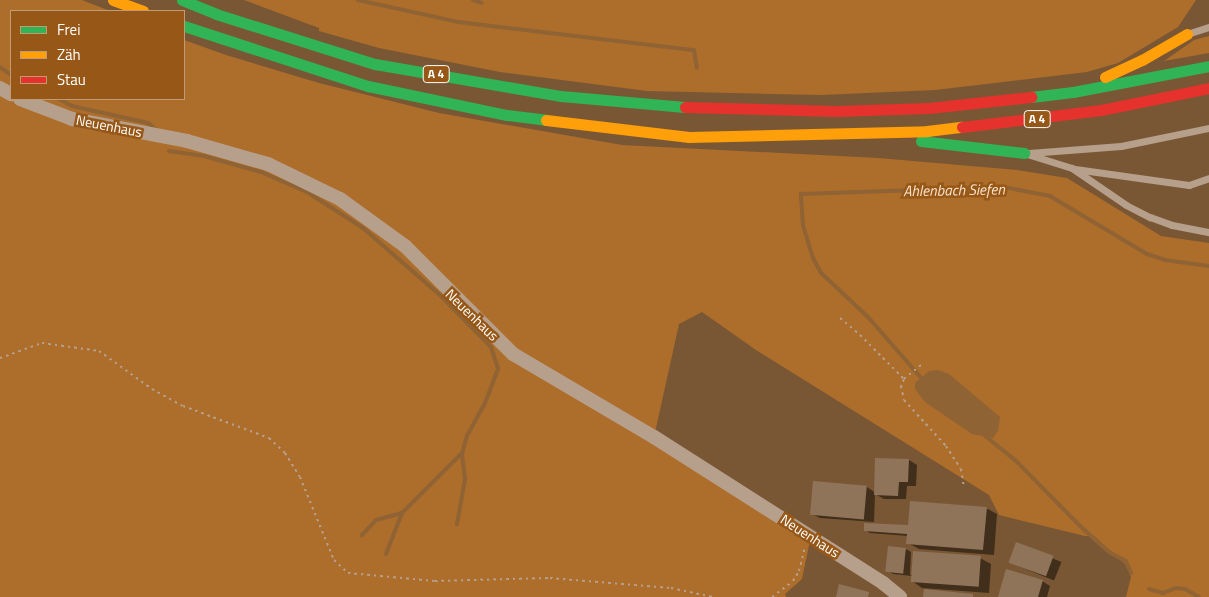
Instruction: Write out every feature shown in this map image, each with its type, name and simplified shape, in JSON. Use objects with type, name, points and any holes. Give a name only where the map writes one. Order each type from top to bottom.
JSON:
[{"type":"highway","points":[[113,0],[140,10]]},
{"type":"highway","name":"A 4","points":[[182,0],[216,14],[375,64],[561,96],[699,108],[878,111],[997,102],[1073,92],[1209,66]]},
{"type":"highway","name":"A 4","points":[[185,26],[368,86],[506,115],[689,137],[927,130],[1021,121],[1101,110],[1209,88]]},
{"type":"highway","points":[[1073,92],[1142,60],[1187,34]]},
{"type":"highway","points":[[864,133],[1024,153]]},
{"type":"street","name":"Neuenhaus","points":[[22,100],[72,120],[187,141],[268,164],[340,198],[405,246],[513,354],[654,437],[808,534],[883,583],[900,597]]},
{"type":"lane","points":[[1187,34],[1209,27]]},
{"type":"lane","points":[[1024,153],[1122,146],[1209,128]]},
{"type":"lane","points":[[1024,153],[1072,168],[1188,186],[1209,178]]},
{"type":"lane","points":[[1072,168],[1126,205],[1150,217],[1172,226],[1209,232]]},
{"type":"path","points":[[840,318],[904,379]]},
{"type":"path","points":[[0,358],[42,343],[99,351],[152,389],[183,406],[269,438],[285,453],[300,477],[334,560],[348,573],[435,581],[550,578],[671,588],[713,597]]},
{"type":"path","points":[[921,365],[907,374],[904,379],[901,386],[904,400],[946,446],[961,469],[964,487]]},
{"type":"path","points":[[772,597],[793,581],[799,572],[808,534]]},
{"type":"shaded area","points":[[0,0],[82,0],[107,10],[10,10],[10,100],[185,100],[185,40],[226,55],[319,83],[439,113],[622,145],[878,158],[1017,170],[1067,178],[1161,236],[1209,243],[1209,597],[1126,597],[1131,577],[1125,564],[1094,536],[1085,536],[999,515],[989,495],[756,350],[702,312],[679,324],[654,437],[811,536],[802,579],[785,594],[786,597],[0,597]]},
{"type":"shaded area","points":[[244,0],[1196,0],[1178,27],[1118,63],[1087,72],[935,90],[821,95],[647,91],[500,72],[379,48],[319,31],[319,28]]},
{"type":"shaded area","points":[[1209,36],[1209,53],[1164,61],[1194,40]]},
{"type":"shaded area","points":[[938,370],[949,374],[1000,417],[998,431],[993,438],[972,434],[925,402],[915,389],[915,383],[929,371]]},
{"type":"building","points":[[875,458],[909,459],[908,482],[899,482],[898,496],[874,495]]},
{"type":"building","points":[[813,481],[867,486],[864,520],[810,515]]},
{"type":"building","points":[[910,501],[987,507],[983,550],[906,544],[907,534],[864,531],[864,523],[908,525]]},
{"type":"building","points":[[1016,542],[1054,556],[1046,576],[1008,563]]},
{"type":"building","points":[[888,546],[906,548],[903,574],[885,572]]},
{"type":"building","points":[[913,551],[981,556],[979,587],[911,582]]},
{"type":"building","points":[[1006,569],[1043,580],[1038,597],[998,597]]},
{"type":"building","points":[[839,584],[869,592],[868,597],[836,597]]},
{"type":"building","points":[[924,589],[973,594],[973,597],[923,597]]},
{"type":"waterway","points":[[358,0],[458,22],[694,50],[697,68]]},
{"type":"waterway","points":[[473,0],[482,3]]},
{"type":"waterway","points":[[0,67],[10,74]]},
{"type":"waterway","points":[[61,100],[72,106],[148,123],[157,130]]},
{"type":"waterway","points":[[169,151],[204,156],[261,172],[307,192],[363,228],[442,297],[491,347],[498,369],[484,405],[467,436],[462,453],[402,513],[376,520],[362,535]]},
{"type":"waterway","name":"Ahlenbach Siefen","points":[[923,380],[869,318],[821,273],[813,258],[803,225],[801,194],[1004,187],[1050,196],[1147,254],[1165,260],[1209,266]]},
{"type":"waterway","points":[[984,435],[1015,460],[1080,526],[1109,552],[1126,561],[1131,573]]},
{"type":"waterway","points":[[457,524],[465,479],[462,454]]},
{"type":"waterway","points":[[386,554],[402,513]]},
{"type":"waterway","points":[[1149,589],[1163,593],[1176,588],[1185,589],[1199,597]]},
{"type":"traffic: fast","points":[[182,0],[216,14],[375,64],[561,96],[685,107]]},
{"type":"traffic: fast","points":[[185,26],[368,86],[507,115],[546,120]]},
{"type":"traffic: fast","points":[[1031,97],[1073,92],[1209,66]]},
{"type":"traffic: fast","points":[[921,141],[1024,153]]},
{"type":"traffic: slow","points":[[113,0],[140,10]]},
{"type":"traffic: slow","points":[[1105,77],[1142,60],[1187,34]]},
{"type":"traffic: slow","points":[[546,120],[689,137],[927,131],[962,127]]},
{"type":"traffic: jam","points":[[962,127],[1101,110],[1209,88]]},
{"type":"traffic: jam","points":[[685,107],[836,111],[929,108],[1031,97]]}]
